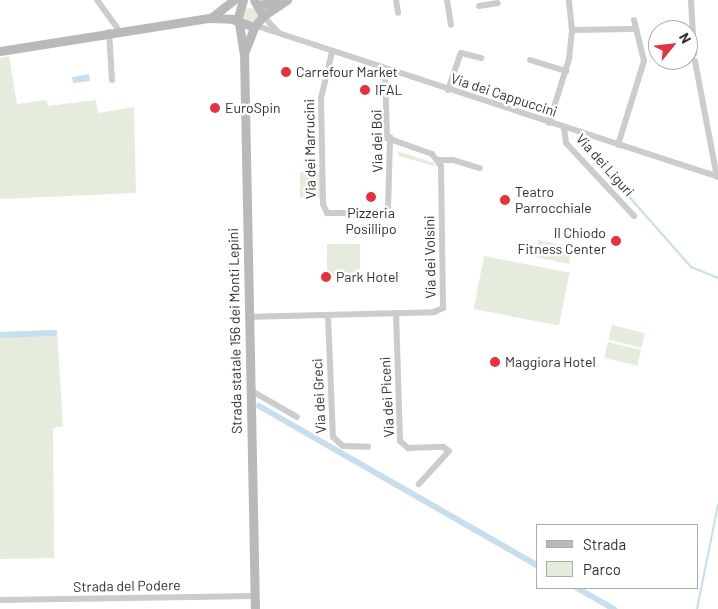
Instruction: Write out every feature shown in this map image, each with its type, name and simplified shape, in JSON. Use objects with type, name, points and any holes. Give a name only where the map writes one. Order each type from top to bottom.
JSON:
[{"type":"main road","points":[[0,51],[119,30],[209,18],[220,15],[239,4],[280,0]]},
{"type":"main road","points":[[256,3],[264,16],[280,0]]},
{"type":"main road","name":"Strada statale 156 dei Monti Lepini","points":[[239,4],[244,53],[254,609]]},
{"type":"main road","points":[[220,15],[255,27]]},
{"type":"main road","points":[[220,15],[234,26],[243,41]]},
{"type":"main road","name":"Strada statale 156 dei Monti Lepini","points":[[244,53],[255,27],[264,16]]},
{"type":"street","points":[[97,0],[119,30]]},
{"type":"street","points":[[396,0],[398,13]]},
{"type":"street","points":[[447,0],[451,25]]},
{"type":"street","points":[[549,123],[566,71],[572,30],[569,0]]},
{"type":"street","points":[[691,0],[694,58],[717,177]]},
{"type":"street","points":[[479,6],[494,2]]},
{"type":"street","name":"Via dei Cappuccini","points":[[264,16],[282,35]]},
{"type":"street","points":[[618,145],[644,61],[634,20]]},
{"type":"street","name":"Via dei Cappuccini","points":[[255,27],[717,177]]},
{"type":"street","points":[[572,30],[632,29]]},
{"type":"street","points":[[109,32],[112,80]]},
{"type":"street","name":"Via dei Marrucini","points":[[332,52],[322,94],[324,208],[333,215],[388,210]]},
{"type":"street","points":[[448,90],[462,53],[481,58]]},
{"type":"street","points":[[530,60],[566,71]]},
{"type":"street","name":"Via dei Boi","points":[[385,70],[388,138]]},
{"type":"street","name":"Via dei Boi","points":[[388,210],[389,84],[394,72]]},
{"type":"street","name":"Via dei Liguri","points":[[564,128],[566,143],[634,216]]},
{"type":"street","points":[[388,138],[432,154],[439,160],[453,160],[480,168]]},
{"type":"street","name":"Via dei Volsini","points":[[249,317],[434,312],[443,308],[442,177],[439,160]]},
{"type":"street","name":"Via dei Piceni","points":[[396,313],[400,441],[408,448],[443,447],[449,451],[419,484]]},
{"type":"street","name":"Via dei Greci","points":[[328,314],[333,437],[343,446],[368,447]]},
{"type":"street","points":[[250,390],[297,416]]},
{"type":"street","name":"Strada del Podere","points":[[0,600],[254,596]]},
{"type":"green space","points":[[247,8],[253,8],[257,15],[253,22],[247,22],[243,18],[243,12]]},
{"type":"green space","points":[[9,56],[17,104],[46,100],[48,106],[96,100],[98,113],[134,107],[136,193],[0,199],[0,58]]},
{"type":"green space","points":[[397,151],[434,163],[434,166],[399,156]]},
{"type":"green space","points":[[300,172],[320,172],[320,198],[300,198]]},
{"type":"green space","points":[[538,240],[572,247],[569,264],[534,257]]},
{"type":"green space","points":[[327,244],[360,244],[360,276],[327,276]]},
{"type":"green space","points":[[484,256],[569,273],[559,326],[474,309]]},
{"type":"green space","points":[[612,325],[645,333],[641,348],[608,340]]},
{"type":"green space","points":[[57,330],[63,426],[53,428],[54,558],[0,559],[0,332]]},
{"type":"green space","points":[[608,342],[641,350],[637,366],[604,358]]},
{"type":"water","points":[[89,74],[90,81],[73,83],[72,77]]},
{"type":"waterway","points":[[617,183],[691,267],[718,278]]},
{"type":"waterway","points":[[0,335],[54,333]]},
{"type":"waterway","points":[[259,406],[536,564]]},
{"type":"waterway","points":[[697,609],[718,505]]},
{"type":"waterway","points":[[579,589],[614,609]]},
{"type":"place","name":"Carrefour Market","points":[[286,72]]},
{"type":"place","name":"IFAL","points":[[365,90]]},
{"type":"place","name":"EuroSpin","points":[[215,108]]},
{"type":"place","name":"Pizzeria Posillipo","points":[[371,197]]},
{"type":"place","name":"Teatro Parrocchiale","points":[[505,200]]},
{"type":"place","name":"Il Chiodo Fitness Center","points":[[616,241]]},
{"type":"place","name":"Park Hotel","points":[[326,277]]},
{"type":"place","name":"Maggiora Hotel","points":[[495,362]]}]
